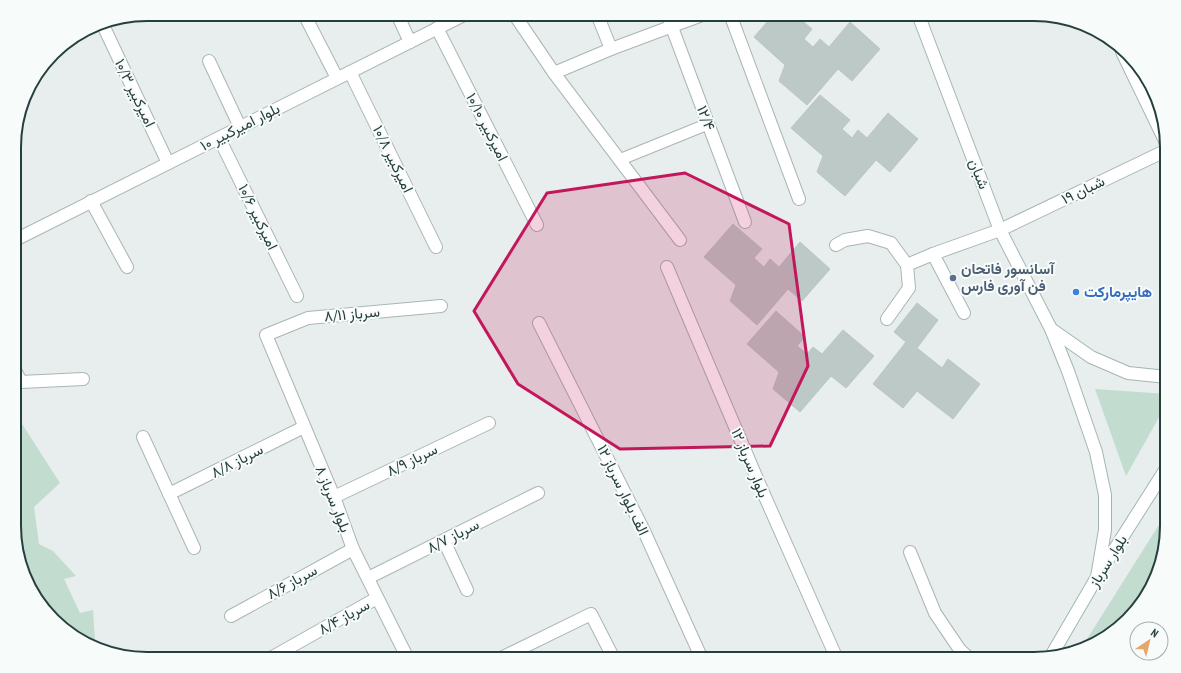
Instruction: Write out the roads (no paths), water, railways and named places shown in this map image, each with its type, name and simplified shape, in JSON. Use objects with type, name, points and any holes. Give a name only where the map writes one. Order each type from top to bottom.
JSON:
[{"type":"street","points":[[308,21],[337,78]]},
{"type":"street","points":[[400,21],[410,42]]},
{"type":"street","name":"۱۰ بلوار امیرکبیر","points":[[21,237],[452,21]]},
{"type":"street","points":[[519,21],[554,73],[680,240]]},
{"type":"street","points":[[601,21],[611,49]]},
{"type":"street","name":"۱۲/۴","points":[[670,21],[745,222]]},
{"type":"street","points":[[554,73],[611,49],[686,21]]},
{"type":"street","points":[[733,21],[799,199]]},
{"type":"street","name":"شبان","points":[[921,21],[1000,230],[1051,329],[1068,371],[1096,452],[1105,495],[1105,530],[1097,577]]},
{"type":"street","name":"۱۰/۱۰ امیرکبیر","points":[[437,28],[537,225]]},
{"type":"street","name":"۱۰/۳ امیرکبیر","points":[[105,29],[168,163]]},
{"type":"street","points":[[209,61],[240,127]]},
{"type":"street","points":[[1127,62],[1159,128]]},
{"type":"street","name":"۱۰/۸ امیرکبیر","points":[[350,72],[436,247]]},
{"type":"street","name":"۱۰/۶ امیرکبیر","points":[[219,138],[297,296]]},
{"type":"street","name":"۱۹ شبان","points":[[907,265],[1000,230],[1160,153]]},
{"type":"street","points":[[91,202],[127,267]]},
{"type":"street","points":[[836,245],[845,240],[868,236],[891,243],[907,265],[909,288],[887,319]]},
{"type":"street","points":[[933,254],[964,313]]},
{"type":"street","name":"۱۲ بلوار سرباز","points":[[667,267],[758,482],[834,652]]},
{"type":"street","name":"۸/۱۱ سرباز","points":[[266,335],[308,318],[441,306]]},
{"type":"street","name":"۱۲ الف بلوار سرباز","points":[[539,323],[644,530],[699,652]]},
{"type":"street","points":[[1051,329],[1091,357],[1128,373],[1160,376]]},
{"type":"street","name":"۸ بلوار سرباز","points":[[266,335],[334,497],[353,549],[405,652]]},
{"type":"street","points":[[21,382],[83,379]]},
{"type":"street","name":"۸/۹ سرباز","points":[[334,497],[489,423]]},
{"type":"street","name":"۸/۸ سرباز","points":[[169,494],[304,427]]},
{"type":"street","points":[[143,437],[194,548]]},
{"type":"street","name":"بلوار سرباز","points":[[1054,650],[1097,577],[1160,478]]},
{"type":"street","name":"۸/۷ سرباز","points":[[368,578],[538,493]]},
{"type":"street","points":[[444,541],[467,590]]},
{"type":"street","name":"۸/۶ سرباز","points":[[232,616],[353,549]]},
{"type":"street","points":[[910,552],[935,613],[962,652]]},
{"type":"street","name":"۸/۴ سرباز","points":[[282,652],[378,598]]},
{"type":"street","points":[[513,652],[591,614],[610,652]]},
{"type":"lane","points":[[619,160],[708,124]]},
{"type":"place","name":"آسانسور فاتحان فن آوری فارس","points":[[953,278]]},
{"type":"place","name":"هایپرمارکت","points":[[1076,292]]}]
